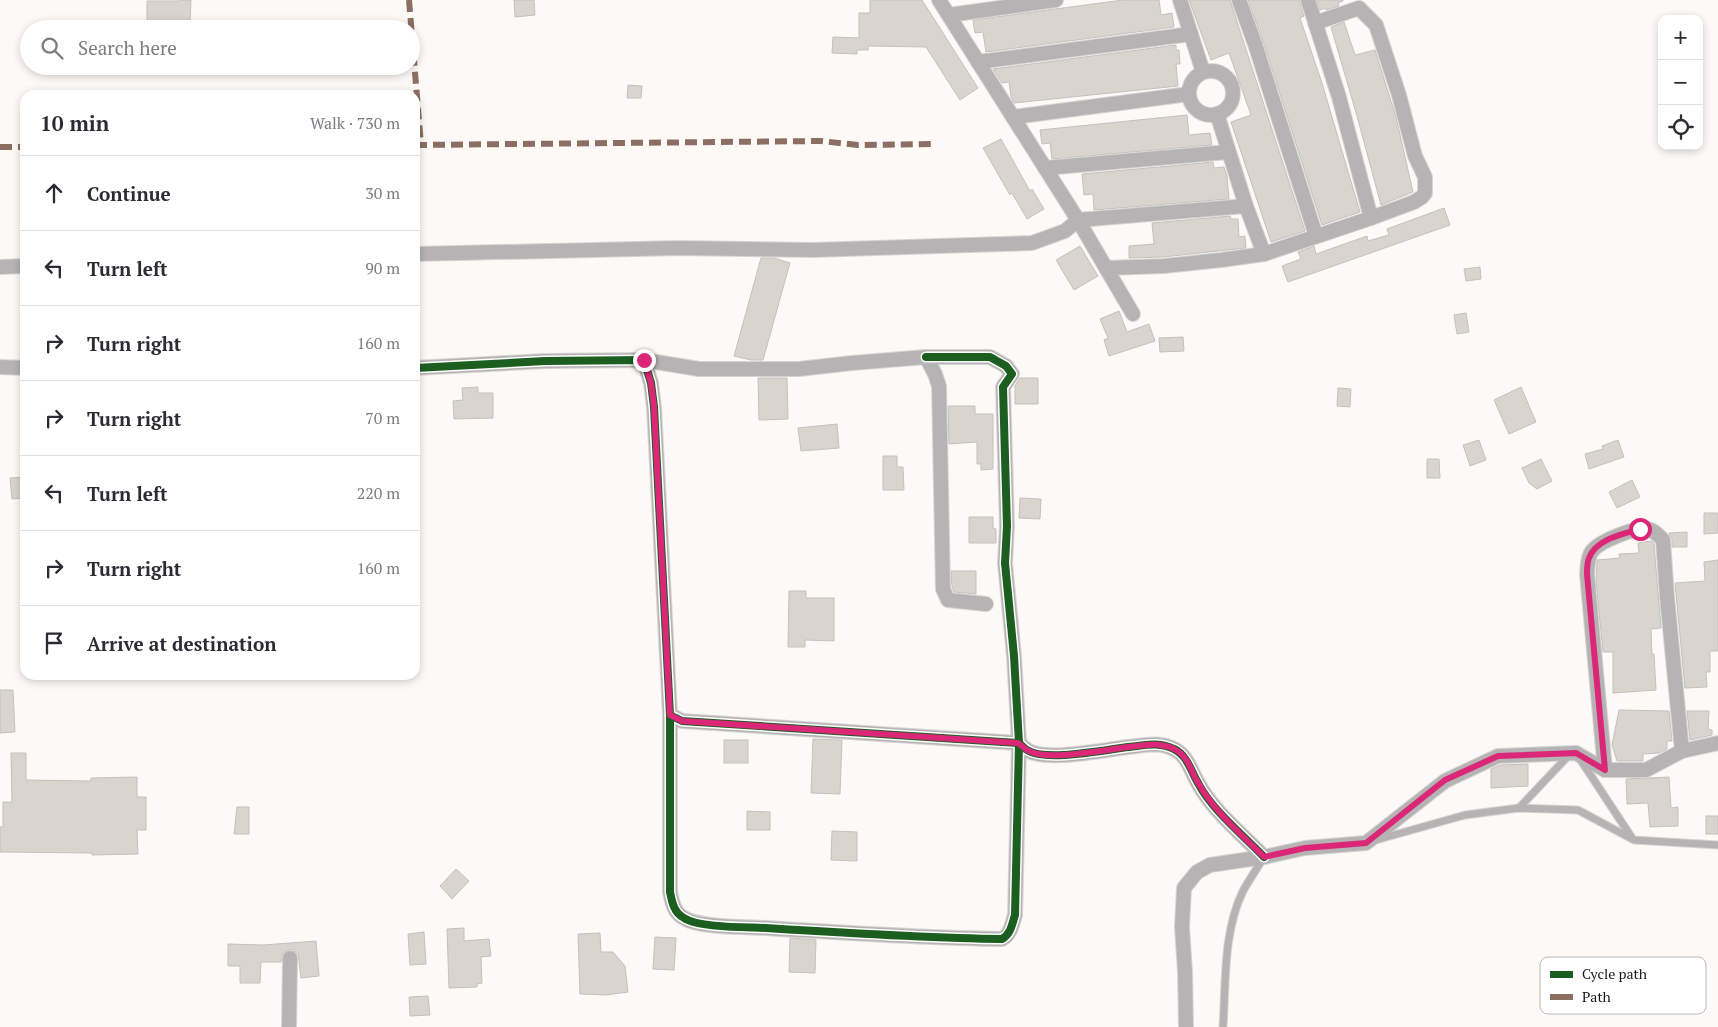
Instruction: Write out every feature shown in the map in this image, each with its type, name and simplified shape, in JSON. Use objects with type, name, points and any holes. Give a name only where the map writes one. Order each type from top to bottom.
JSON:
[{"type":"street","points":[[939,0],[1078,220],[1133,314]]},
{"type":"street","points":[[949,15],[1056,0]]},
{"type":"street","points":[[1180,0],[1203,72]]},
{"type":"street","points":[[1239,0],[1255,44],[1316,236]]},
{"type":"street","points":[[1308,0],[1339,96],[1371,218]]},
{"type":"street","points":[[1106,268],[1173,265],[1264,254],[1371,218],[1414,202],[1422,197],[1425,193],[1424,178],[1415,156],[1399,95],[1376,25],[1359,8],[1315,22]]},
{"type":"street","points":[[978,62],[1191,34]]},
{"type":"street","points":[[1213,71],[1222,74],[1230,82],[1233,91],[1231,101],[1226,109],[1217,114],[1198,111],[1192,104],[1189,94],[1193,81],[1203,72],[1213,71]]},
{"type":"street","points":[[1013,117],[1189,94]]},
{"type":"street","points":[[1217,114],[1246,206],[1264,254]]},
{"type":"street","points":[[1045,168],[1228,152]]},
{"type":"street","points":[[420,254],[678,248],[813,250],[1032,243],[1065,231],[1078,220],[1246,206]]},
{"type":"street","points":[[0,267],[20,266]]},
{"type":"street","points":[[926,357],[939,386],[943,588],[948,600],[986,604]]},
{"type":"street","points":[[420,368],[544,361],[644,360],[699,369],[799,370],[852,363],[926,357],[990,357],[1006,366],[1012,374],[1003,387],[1007,526],[1005,563],[1014,656],[1018,743],[1014,915],[1011,930],[1002,939],[943,938],[720,925],[692,922],[677,913],[670,892],[670,715],[654,407],[651,383],[644,360]]},
{"type":"street","points":[[0,368],[20,368]]},
{"type":"street","points":[[1605,770],[1587,574],[1588,560],[1593,550],[1602,543],[1640,529],[1650,530],[1663,540],[1682,751]]},
{"type":"street","points":[[670,715],[682,721],[1018,743],[1028,752],[1051,756],[1077,755],[1162,744],[1180,752],[1210,801],[1264,857]]},
{"type":"street","points":[[1186,1027],[1182,927],[1184,888],[1197,872],[1210,865],[1264,857],[1305,848],[1366,843],[1445,780],[1498,756],[1573,753],[1605,770],[1646,770],[1682,751],[1718,743]]},
{"type":"street","points":[[288,1027],[290,958]]},
{"type":"lane","points":[[1519,808],[1573,753],[1634,840]]},
{"type":"lane","points":[[1366,843],[1466,815],[1519,808],[1578,810],[1634,840],[1718,844]]},
{"type":"lane","points":[[1223,1027],[1229,936],[1243,891],[1264,857]]},
{"type":"building","points":[[191,0],[190,20],[147,20],[147,1]]},
{"type":"building","points":[[514,0],[534,0],[535,15],[515,17]]},
{"type":"building","points":[[870,0],[922,0],[978,88],[960,100],[926,47],[868,46],[868,50],[857,50],[857,54],[832,53],[833,37],[859,38],[859,13],[870,13]]},
{"type":"building","points":[[1123,0],[1159,0],[1161,15],[1172,13],[1174,27],[986,52],[983,32],[975,33],[973,20]]},
{"type":"building","points":[[1189,0],[1230,0],[1305,231],[1271,242],[1231,122],[1251,115],[1229,53],[1211,60]]},
{"type":"building","points":[[1248,0],[1299,0],[1304,16],[1300,18],[1322,83],[1360,212],[1322,225]]},
{"type":"building","points":[[1317,0],[1343,1],[1338,3],[1339,6],[1320,10]]},
{"type":"building","points":[[1344,22],[1355,55],[1375,50],[1396,117],[1413,192],[1381,205],[1331,27]]},
{"type":"building","points":[[1176,45],[1176,50],[1179,50],[1180,64],[1176,64],[1178,86],[1014,103],[1011,97],[1009,82],[1002,83],[993,69]]},
{"type":"building","points":[[628,85],[642,86],[641,98],[627,98]]},
{"type":"building","points":[[1187,115],[1189,135],[1210,133],[1212,145],[1052,159],[1050,143],[1042,144],[1040,130]]},
{"type":"building","points":[[1001,139],[1030,191],[1032,189],[1044,209],[1027,219],[1012,193],[1010,195],[983,148]]},
{"type":"building","points":[[1213,162],[1214,168],[1224,167],[1227,176],[1229,199],[1094,210],[1093,194],[1084,195],[1082,174]]},
{"type":"building","points":[[1444,208],[1450,225],[1288,282],[1282,266],[1301,259],[1298,252],[1314,246],[1316,254],[1367,236],[1368,241],[1389,235],[1387,229]]},
{"type":"building","points":[[1230,216],[1231,219],[1238,219],[1239,237],[1245,236],[1246,248],[1163,257],[1129,258],[1129,246],[1154,244],[1152,223]]},
{"type":"building","points":[[1080,246],[1098,276],[1074,290],[1056,260]]},
{"type":"building","points":[[761,258],[774,258],[790,263],[763,360],[751,360],[734,356]]},
{"type":"building","points":[[1480,267],[1481,279],[1466,281],[1464,269]]},
{"type":"building","points":[[1119,311],[1127,332],[1149,324],[1155,341],[1109,356],[1104,340],[1108,338],[1100,319]]},
{"type":"building","points":[[1466,313],[1469,332],[1457,334],[1454,315]]},
{"type":"building","points":[[1183,337],[1184,351],[1160,352],[1159,338]]},
{"type":"building","points":[[758,378],[787,378],[788,419],[759,420]]},
{"type":"building","points":[[1020,378],[1038,378],[1038,404],[1015,404],[1015,386]]},
{"type":"building","points":[[478,387],[478,393],[493,393],[493,418],[454,419],[453,401],[463,400],[462,388]]},
{"type":"building","points":[[1521,387],[1536,422],[1509,434],[1494,400]]},
{"type":"building","points":[[1338,388],[1351,389],[1350,407],[1337,406]]},
{"type":"building","points":[[948,406],[975,406],[975,414],[993,414],[993,469],[981,470],[981,464],[977,464],[977,442],[949,444]]},
{"type":"building","points":[[837,424],[839,448],[801,451],[798,428]]},
{"type":"building","points":[[1479,440],[1486,460],[1470,466],[1463,445]]},
{"type":"building","points":[[1618,440],[1624,457],[1589,469],[1585,454],[1603,449],[1602,446]]},
{"type":"building","points":[[883,456],[897,456],[897,467],[903,467],[904,490],[883,490]]},
{"type":"building","points":[[1427,459],[1439,459],[1440,478],[1427,478]]},
{"type":"building","points":[[1541,459],[1552,481],[1537,489],[1529,483],[1522,468]]},
{"type":"building","points":[[20,477],[20,498],[12,499],[10,478]]},
{"type":"building","points":[[1632,480],[1640,497],[1617,508],[1609,492]]},
{"type":"building","points":[[1020,498],[1041,499],[1040,519],[1019,518]]},
{"type":"building","points":[[1704,513],[1718,513],[1718,533],[1704,534]]},
{"type":"building","points":[[969,517],[993,517],[993,528],[996,529],[996,543],[969,543]]},
{"type":"building","points":[[1687,532],[1687,547],[1672,547],[1672,539],[1669,533]]},
{"type":"building","points":[[1652,541],[1654,544],[1661,628],[1651,629],[1656,690],[1613,693],[1613,652],[1603,652],[1596,582],[1597,560],[1620,558],[1619,554],[1639,553],[1638,543]]},
{"type":"building","points":[[1718,560],[1718,651],[1710,651],[1710,672],[1706,672],[1707,687],[1685,688],[1675,583],[1705,581],[1704,562]]},
{"type":"building","points":[[951,571],[976,571],[976,594],[954,592]]},
{"type":"building","points":[[789,591],[806,591],[806,598],[834,598],[834,641],[805,640],[805,647],[788,647]]},
{"type":"building","points":[[0,690],[13,690],[15,732],[0,733]]},
{"type":"building","points":[[1619,710],[1669,711],[1672,741],[1667,741],[1667,749],[1659,753],[1643,754],[1643,761],[1617,761],[1612,745]]},
{"type":"building","points":[[1687,711],[1709,711],[1708,729],[1712,730],[1712,735],[1690,740]]},
{"type":"building","points":[[813,739],[842,740],[840,794],[811,793]]},
{"type":"building","points":[[724,740],[748,740],[748,763],[724,763]]},
{"type":"building","points":[[11,753],[26,753],[26,780],[91,781],[91,778],[137,777],[137,797],[146,797],[146,830],[137,830],[138,854],[92,855],[92,853],[0,852],[3,802],[12,802]]},
{"type":"building","points":[[1528,764],[1528,786],[1491,788],[1491,769],[1500,765]]},
{"type":"building","points":[[1669,777],[1671,808],[1678,807],[1678,826],[1650,827],[1648,803],[1627,804],[1626,779]]},
{"type":"building","points":[[237,807],[249,807],[249,834],[234,834]]},
{"type":"building","points":[[747,811],[770,812],[770,830],[747,830]]},
{"type":"building","points":[[1706,816],[1718,816],[1718,834],[1706,834]]},
{"type":"building","points":[[832,831],[857,832],[857,861],[831,860]]},
{"type":"building","points":[[456,869],[469,881],[452,899],[440,886]]},
{"type":"building","points":[[464,928],[464,941],[489,939],[491,956],[481,957],[482,983],[477,984],[477,987],[449,988],[447,929]]},
{"type":"building","points":[[424,932],[426,964],[410,965],[408,934]]},
{"type":"building","points":[[600,933],[601,952],[613,952],[625,966],[628,992],[606,995],[580,994],[578,934]]},
{"type":"building","points":[[655,937],[676,938],[674,970],[653,969]]},
{"type":"building","points":[[790,938],[816,940],[815,973],[789,972]]},
{"type":"building","points":[[316,941],[319,976],[301,978],[298,954],[291,949],[283,953],[281,962],[261,962],[260,983],[240,983],[240,966],[228,966],[228,944],[263,945]]},
{"type":"building","points":[[428,996],[430,1015],[410,1016],[409,997]]},
{"type":"marked path","points":[[409,0],[411,20]]},
{"type":"marked path","points":[[415,75],[416,90]]},
{"type":"marked path","points":[[420,133],[421,145]]},
{"type":"marked path","points":[[420,145],[821,141],[858,145],[933,144]]},
{"type":"marked path","points":[[0,147],[20,147]]},
{"type":"cycle path","points":[[670,715],[670,892],[674,907],[681,916],[700,924],[884,935],[1002,939],[1011,929],[1015,915],[1019,743],[1014,656],[1005,563],[1007,526],[1003,387],[1012,374],[1006,366],[990,357],[926,357]]},
{"type":"cycle path","points":[[420,368],[545,361],[644,360],[651,383],[654,407],[670,715],[682,721],[1019,743],[1027,750],[1036,754],[1049,755],[1080,754],[1156,744],[1165,746],[1174,749],[1182,755],[1211,803],[1264,857]]},
{"type":"route","points":[[644,360],[651,383],[654,407],[670,715],[682,721],[1018,743],[1028,752],[1051,756],[1077,755],[1118,748],[1162,744],[1180,752],[1210,801],[1264,857],[1305,848],[1366,843],[1445,780],[1498,756],[1576,753],[1605,770],[1587,574],[1588,560],[1593,550],[1602,543],[1640,529]]}]
